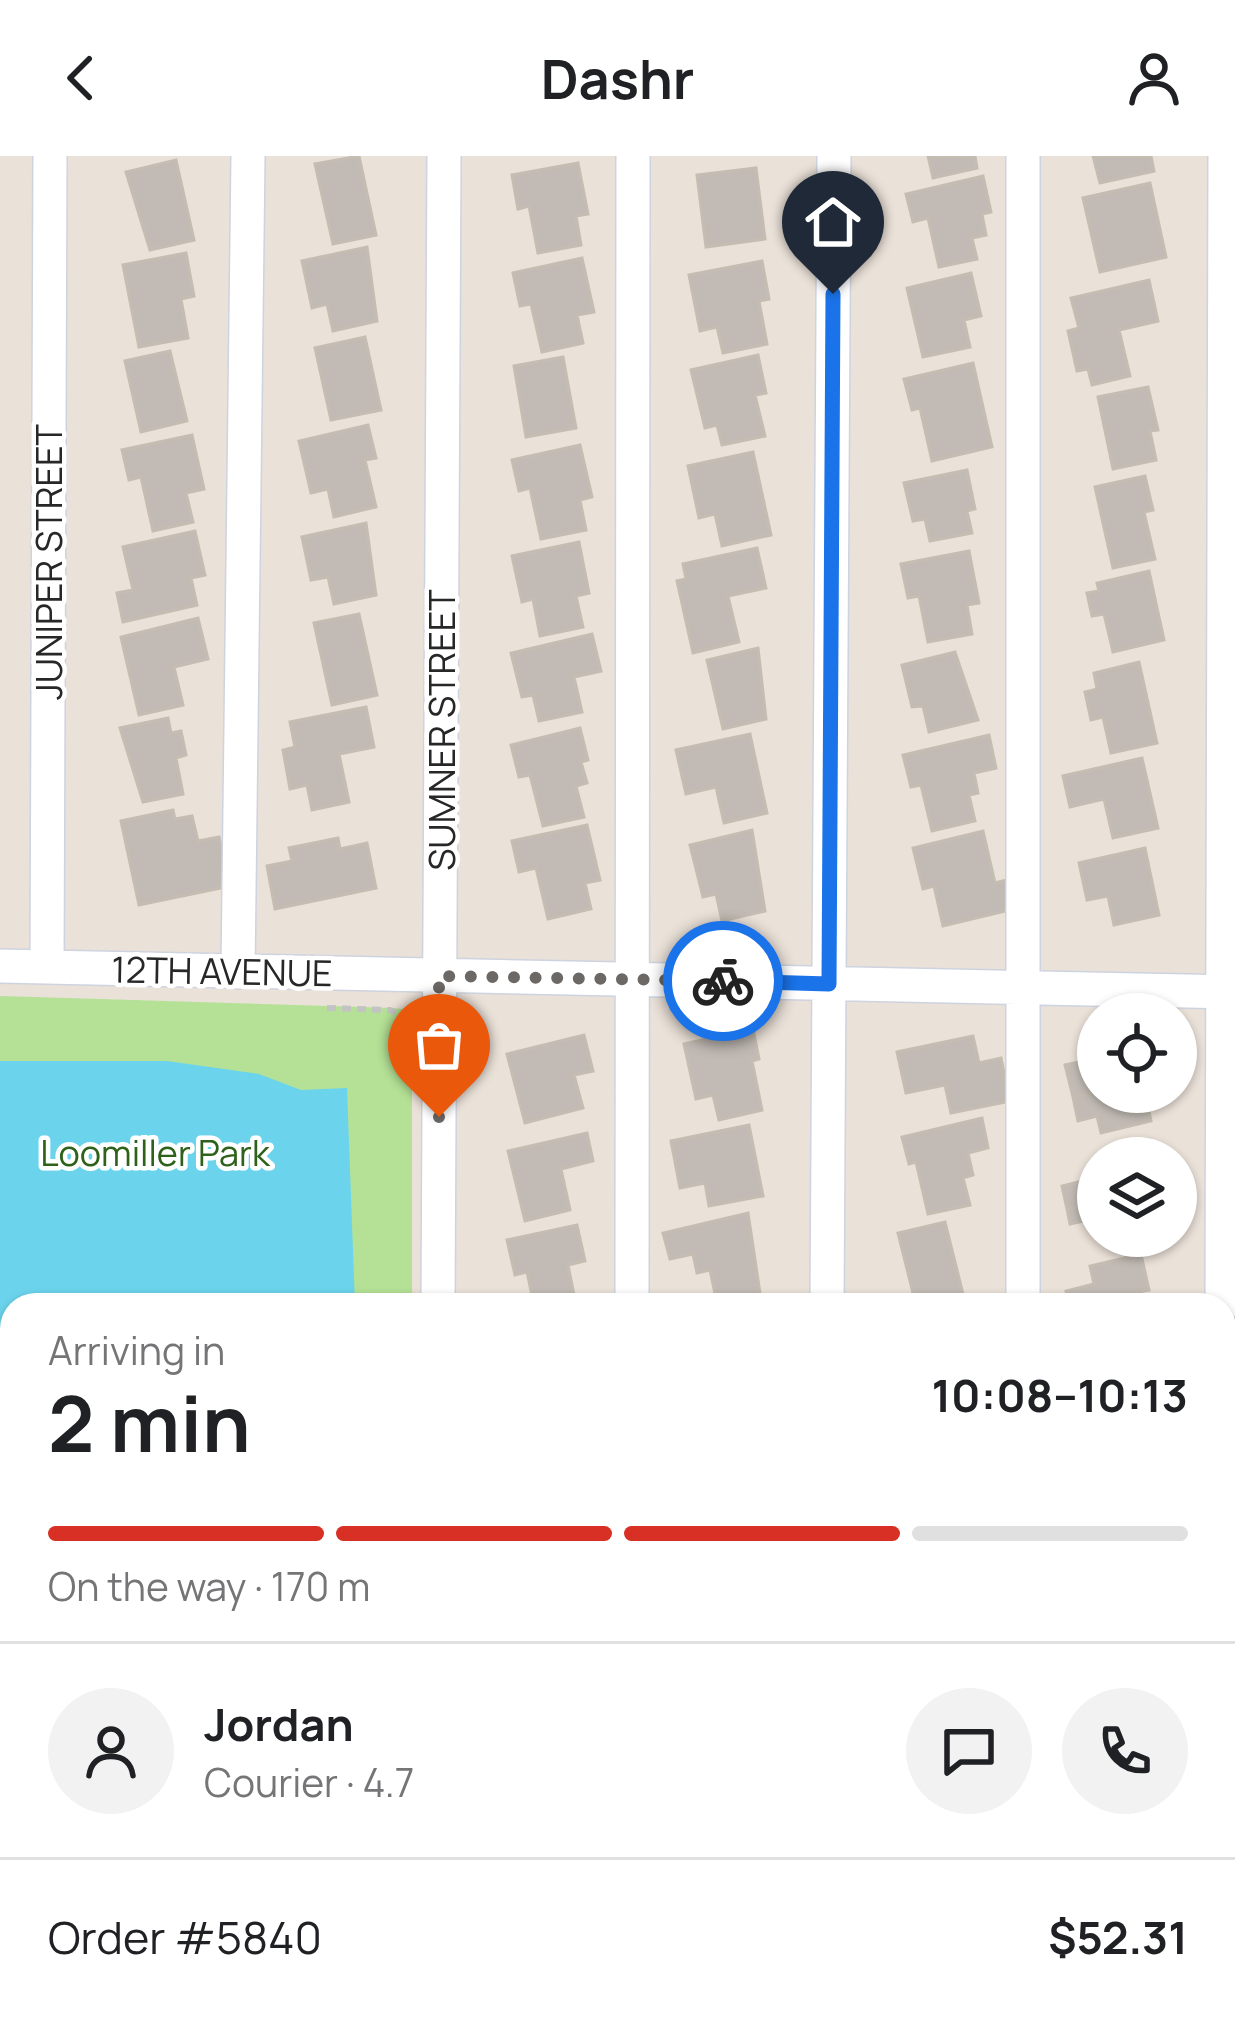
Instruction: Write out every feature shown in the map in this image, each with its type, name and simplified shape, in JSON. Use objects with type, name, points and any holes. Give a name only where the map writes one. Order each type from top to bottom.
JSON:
[{"type":"street","name":"JUNIPER STREET","points":[[47,967],[50,156]]},
{"type":"street","points":[[238,972],[248,156]]},
{"type":"street","name":"SUMNER STREET","points":[[438,1293],[444,156]]},
{"type":"street","points":[[632,1293],[633,156]]},
{"type":"street","points":[[827,1293],[834,156]]},
{"type":"street","points":[[1023,1293],[1024,156]]},
{"type":"street","points":[[1222,1293],[1227,992],[1225,156]]},
{"type":"street","name":"12TH AVENUE","points":[[0,966],[1227,992]]},
{"type":"path","points":[[321,1008],[401,1012],[407,1025]]},
{"type":"green space","name":"Loomiller Park","points":[[0,996],[403,1009],[412,1025],[412,1293],[0,1293]]},
{"type":"water","points":[[0,1061],[167,1061],[259,1074],[301,1090],[347,1088],[355,1293],[0,1293]]},
{"type":"building","points":[[359,156],[376,235],[333,244],[315,164]]},
{"type":"building","points":[[928,156],[975,156],[977,168],[933,178]]},
{"type":"building","points":[[1093,156],[1151,156],[1154,171],[1100,183]]},
{"type":"building","points":[[176,160],[194,240],[150,250],[126,172]]},
{"type":"building","points":[[578,163],[588,214],[576,216],[581,245],[538,253],[529,206],[518,209],[512,175]]},
{"type":"building","points":[[756,168],[765,239],[706,247],[697,175]]},
{"type":"building","points":[[983,176],[991,212],[982,214],[986,235],[972,238],[977,259],[939,267],[928,218],[913,222],[906,194]]},
{"type":"building","points":[[1150,183],[1166,257],[1100,272],[1083,198]]},
{"type":"building","points":[[367,247],[377,321],[333,331],[327,304],[312,308],[302,261]]},
{"type":"building","points":[[186,253],[194,296],[181,299],[188,338],[139,347],[123,265]]},
{"type":"building","points":[[582,258],[594,312],[577,315],[583,343],[542,352],[531,304],[520,306],[513,273]]},
{"type":"building","points":[[762,261],[769,299],[759,301],[767,344],[723,353],[717,327],[700,331],[689,275]]},
{"type":"building","points":[[971,273],[981,316],[964,320],[970,347],[923,357],[907,288]]},
{"type":"building","points":[[1149,280],[1158,321],[1119,330],[1130,376],[1092,385],[1088,369],[1077,371],[1068,331],[1079,328],[1071,298]]},
{"type":"building","points":[[365,337],[381,410],[331,420],[315,348]]},
{"type":"building","points":[[170,351],[187,421],[141,432],[125,361]]},
{"type":"building","points":[[758,355],[766,393],[755,395],[765,436],[722,445],[717,425],[705,428],[691,370]]},
{"type":"building","points":[[563,357],[576,428],[526,437],[514,366]]},
{"type":"building","points":[[973,363],[992,447],[932,461],[920,408],[912,410],[904,379]]},
{"type":"building","points":[[1148,387],[1158,430],[1150,431],[1156,460],[1113,469],[1098,397]]},
{"type":"building","points":[[368,425],[376,458],[365,460],[376,507],[334,517],[328,489],[311,493],[299,441]]},
{"type":"building","points":[[192,435],[204,489],[186,493],[193,522],[153,531],[141,477],[129,480],[122,450]]},
{"type":"building","points":[[580,445],[592,497],[580,500],[586,530],[541,539],[530,488],[519,491],[512,460]]},
{"type":"building","points":[[753,452],[771,535],[722,546],[715,514],[699,518],[688,466]]},
{"type":"building","points":[[967,470],[975,509],[967,511],[972,533],[930,541],[925,519],[913,521],[904,483]]},
{"type":"building","points":[[1145,476],[1153,510],[1144,512],[1155,559],[1113,568],[1095,487]]},
{"type":"building","points":[[366,523],[376,595],[334,604],[328,577],[311,580],[302,537]]},
{"type":"building","points":[[195,531],[205,575],[191,578],[197,605],[123,622],[117,593],[133,590],[123,547]]},
{"type":"building","points":[[579,542],[589,593],[576,596],[583,627],[540,636],[533,599],[522,602],[512,556]]},
{"type":"building","points":[[757,548],[766,588],[728,596],[739,642],[693,653],[677,581],[686,579],[683,564]]},
{"type":"building","points":[[969,551],[979,603],[967,605],[972,634],[928,642],[919,596],[908,598],[901,564]]},
{"type":"building","points":[[1149,571],[1164,640],[1113,652],[1104,614],[1092,616],[1087,593],[1099,591],[1097,583]]},
{"type":"building","points":[[359,614],[377,695],[332,705],[314,623]]},
{"type":"building","points":[[198,618],[208,659],[174,667],[183,705],[139,715],[121,637]]},
{"type":"building","points":[[592,634],[601,671],[574,677],[582,712],[539,721],[533,695],[522,697],[511,653]]},
{"type":"building","points":[[758,648],[766,719],[723,729],[707,660]]},
{"type":"building","points":[[955,652],[978,720],[929,732],[923,706],[912,707],[902,665]]},
{"type":"building","points":[[1139,662],[1157,743],[1111,753],[1103,717],[1091,720],[1085,692],[1097,689],[1094,673]]},
{"type":"building","points":[[366,707],[374,747],[339,754],[349,802],[312,810],[307,785],[290,789],[283,750],[295,747],[290,722]]},
{"type":"building","points":[[168,718],[171,733],[181,731],[186,755],[176,758],[183,794],[143,802],[120,728]]},
{"type":"building","points":[[580,728],[588,760],[581,762],[587,783],[576,786],[584,817],[543,826],[530,775],[519,777],[511,745]]},
{"type":"building","points":[[750,734],[767,813],[724,823],[716,787],[686,794],[676,750]]},
{"type":"building","points":[[989,735],[996,768],[974,773],[978,793],[969,795],[975,821],[932,831],[921,785],[911,787],[903,755]]},
{"type":"building","points":[[1142,758],[1158,828],[1113,838],[1104,799],[1070,807],[1063,776]]},
{"type":"building","points":[[173,810],[175,819],[192,816],[198,841],[219,837],[230,886],[139,905],[121,821]]},
{"type":"building","points":[[587,825],[600,880],[585,883],[591,909],[548,919],[536,868],[519,872],[512,841]]},
{"type":"building","points":[[752,830],[765,911],[722,921],[716,894],[703,897],[690,845]]},
{"type":"building","points":[[983,831],[995,883],[1010,879],[1018,908],[943,926],[934,886],[923,889],[913,848]]},
{"type":"building","points":[[338,838],[340,849],[367,843],[376,888],[275,909],[267,866],[292,861],[289,848]]},
{"type":"building","points":[[1145,848],[1159,915],[1114,925],[1108,896],[1087,900],[1079,863]]},
{"type":"building","points":[[753,1029],[759,1059],[752,1061],[762,1110],[719,1120],[713,1095],[696,1099],[684,1044]]},
{"type":"building","points":[[584,1035],[593,1071],[574,1075],[583,1108],[525,1123],[507,1054]]},
{"type":"building","points":[[973,1036],[979,1063],[1001,1058],[1010,1101],[951,1113],[945,1085],[906,1093],[897,1052]]},
{"type":"building","points":[[1077,1062],[1077,1096],[1073,1097],[1065,1065]]},
{"type":"building","points":[[1077,1096],[1077,1113],[1149,1113],[1151,1121],[1101,1133],[1097,1116],[1078,1121],[1073,1097]]},
{"type":"building","points":[[982,1118],[988,1148],[968,1153],[973,1175],[963,1178],[970,1205],[928,1214],[916,1162],[909,1164],[902,1137]]},
{"type":"building","points":[[749,1125],[763,1196],[709,1206],[705,1183],[680,1188],[671,1141]]},
{"type":"building","points":[[587,1133],[593,1161],[561,1169],[570,1210],[525,1221],[508,1151]]},
{"type":"building","points":[[1077,1182],[1077,1207],[1067,1209],[1062,1186]]},
{"type":"building","points":[[1077,1207],[1077,1222],[1070,1224],[1067,1209]]},
{"type":"building","points":[[748,1213],[760,1293],[715,1293],[710,1270],[697,1273],[693,1254],[670,1259],[663,1233]]},
{"type":"building","points":[[945,1222],[963,1293],[913,1293],[898,1233]]},
{"type":"building","points":[[577,1225],[585,1261],[568,1265],[574,1293],[531,1293],[527,1272],[515,1275],[507,1240]]},
{"type":"building","points":[[1142,1257],[1149,1290],[1066,1293],[1094,1284],[1090,1266]]},
{"type":"way so far","points":[[439,1117],[439,976],[723,981]]},
{"type":"route","points":[[723,981],[829,984],[833,294]]}]
